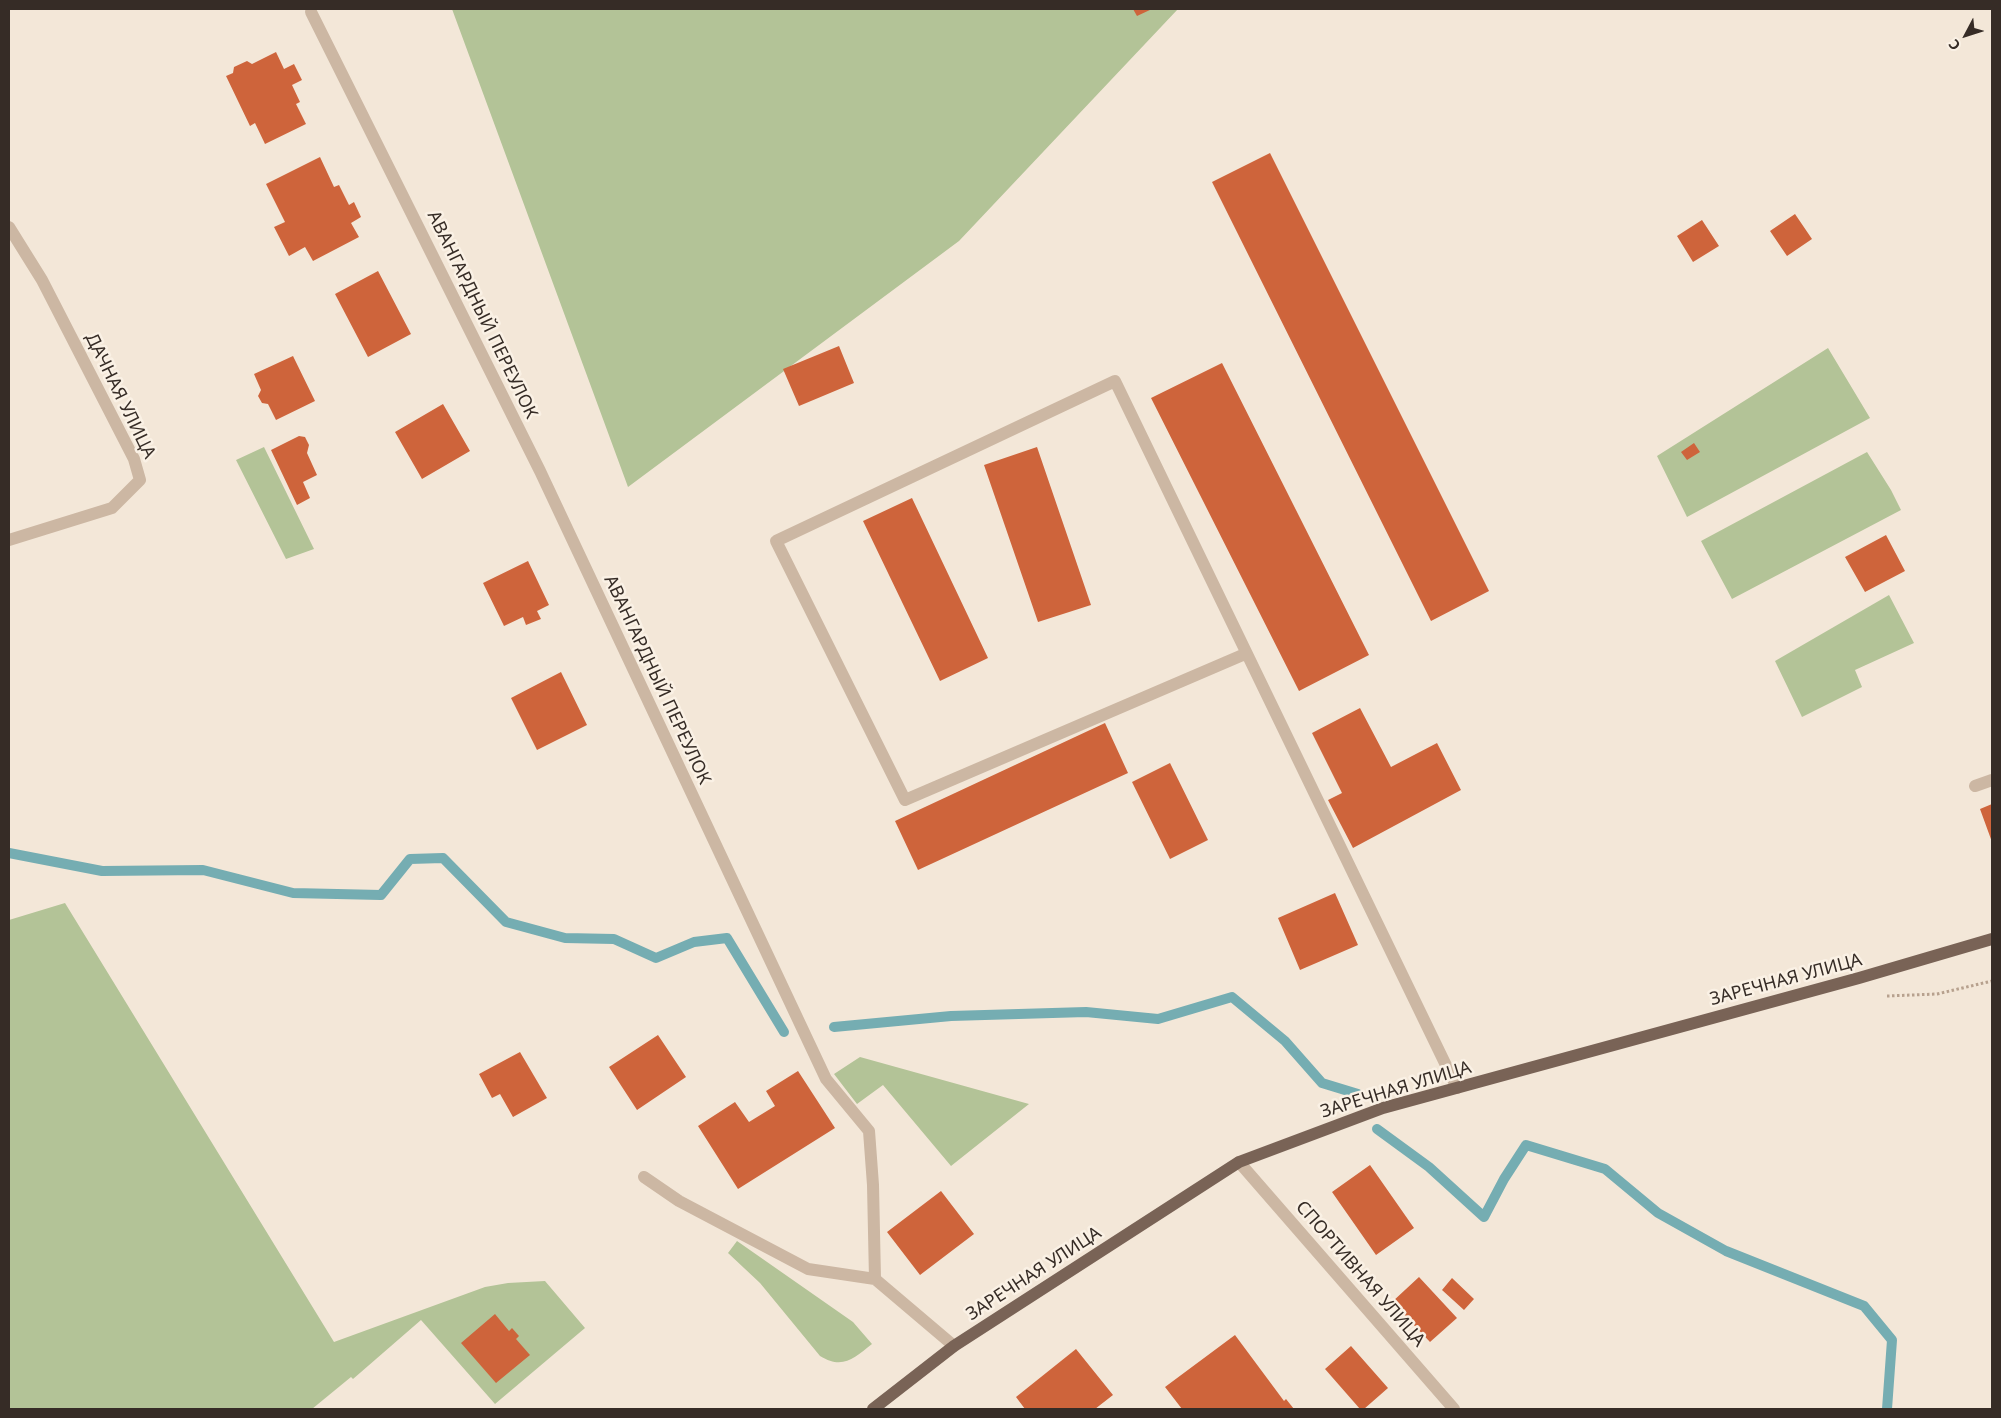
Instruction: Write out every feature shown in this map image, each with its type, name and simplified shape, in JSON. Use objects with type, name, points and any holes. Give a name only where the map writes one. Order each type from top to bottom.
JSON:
[{"type":"main road","name":"ЗАРЕЧНАЯ УЛИЦА","points":[[872,1409],[954,1346],[1239,1162],[1383,1108],[1859,978],[1992,939]]},
{"type":"street","name":"АВАНГАРДНЫЙ ПЕРЕУЛОК","points":[[311,12],[540,471],[826,1079],[869,1130],[873,1185],[875,1279]]},
{"type":"street","name":"ДАЧНАЯ УЛИЦА","points":[[9,227],[42,280],[134,458],[140,480],[112,508],[9,540]]},
{"type":"street","points":[[1245,654],[905,800],[776,541],[1114,381],[1457,1088]]},
{"type":"street","points":[[1975,786],[1992,780]]},
{"type":"street","name":"СПОРТИВНАЯ УЛИЦА","points":[[1239,1162],[1454,1409]]},
{"type":"street","points":[[644,1177],[678,1201],[808,1269],[875,1279],[954,1346]]},
{"type":"green space","points":[[452,9],[1178,9],[959,241],[628,487]]},
{"type":"green space","points":[[1828,348],[1870,418],[1687,517],[1657,456]]},
{"type":"green space","points":[[264,447],[314,549],[286,559],[236,460]]},
{"type":"green space","points":[[1867,452],[1901,510],[1732,599],[1701,541]]},
{"type":"green space","points":[[1889,595],[1914,643],[1855,670],[1862,687],[1802,717],[1775,661]]},
{"type":"green space","points":[[65,903],[334,1342],[485,1287],[508,1283],[545,1281],[585,1328],[495,1404],[421,1320],[353,1379],[351,1377],[312,1409],[9,1409],[9,920]]},
{"type":"green space","points":[[860,1057],[1029,1104],[951,1166],[883,1085],[857,1104],[834,1074]]},
{"type":"green space","points":[[737,1241],[853,1322],[872,1344],[854,1358],[842,1362],[835,1362],[820,1356],[760,1283],[728,1253]]},
{"type":"building","points":[[1133,9],[1152,9],[1137,16]]},
{"type":"building","points":[[276,52],[284,69],[294,64],[302,80],[292,85],[300,102],[296,104],[306,124],[265,144],[255,123],[250,126],[226,76],[233,73],[234,67],[247,61],[252,64]]},
{"type":"building","points":[[1270,153],[1489,591],[1431,621],[1212,182]]},
{"type":"building","points":[[320,157],[334,187],[339,185],[349,205],[354,202],[361,217],[351,223],[359,237],[313,261],[305,247],[289,256],[274,227],[285,222],[266,184]]},
{"type":"building","points":[[1795,214],[1812,239],[1787,256],[1770,231]]},
{"type":"building","points":[[1702,220],[1719,246],[1693,262],[1677,236]]},
{"type":"building","points":[[378,271],[411,334],[368,357],[335,294]]},
{"type":"building","points":[[839,346],[854,383],[799,406],[783,369]]},
{"type":"building","points":[[293,356],[315,401],[276,420],[268,404],[262,403],[258,396],[261,390],[254,374]]},
{"type":"building","points":[[1222,363],[1369,655],[1299,691],[1151,398]]},
{"type":"building","points":[[443,404],[470,451],[422,479],[395,432]]},
{"type":"building","points":[[299,436],[305,437],[309,445],[307,453],[317,475],[303,482],[310,498],[297,505],[271,450]]},
{"type":"building","points":[[1694,443],[1700,452],[1687,460],[1681,452]]},
{"type":"building","points":[[1037,447],[1091,605],[1038,622],[984,465]]},
{"type":"building","points":[[912,498],[988,658],[940,681],[863,521]]},
{"type":"building","points":[[1886,535],[1905,571],[1865,592],[1845,557]]},
{"type":"building","points":[[528,561],[549,605],[537,611],[541,619],[526,625],[523,617],[504,626],[483,583]]},
{"type":"building","points":[[561,672],[587,725],[537,750],[511,698]]},
{"type":"building","points":[[1360,708],[1391,767],[1437,743],[1461,790],[1353,848],[1328,800],[1342,793],[1312,733]]},
{"type":"building","points":[[1105,723],[1128,773],[918,870],[895,821]]},
{"type":"building","points":[[1170,763],[1208,840],[1170,859],[1132,782]]},
{"type":"building","points":[[1992,804],[1992,842],[1980,809]]},
{"type":"building","points":[[1335,893],[1358,945],[1300,970],[1278,918]]},
{"type":"building","points":[[658,1035],[686,1077],[637,1110],[609,1067]]},
{"type":"building","points":[[520,1052],[547,1098],[513,1117],[500,1094],[492,1098],[479,1074]]},
{"type":"building","points":[[798,1071],[835,1128],[738,1189],[698,1126],[735,1102],[749,1122],[775,1106],[766,1091]]},
{"type":"building","points":[[1370,1165],[1414,1228],[1376,1255],[1332,1192]]},
{"type":"building","points":[[941,1191],[974,1234],[920,1275],[887,1232]]},
{"type":"building","points":[[1419,1277],[1457,1318],[1430,1342],[1392,1302]]},
{"type":"building","points":[[1452,1278],[1474,1299],[1464,1310],[1442,1290]]},
{"type":"building","points":[[495,1314],[509,1331],[512,1328],[519,1336],[516,1339],[530,1355],[496,1383],[461,1343]]},
{"type":"building","points":[[1235,1335],[1284,1401],[1286,1399],[1294,1409],[1182,1409],[1165,1387]]},
{"type":"building","points":[[1351,1346],[1388,1388],[1364,1409],[1360,1409],[1325,1369]]},
{"type":"building","points":[[1076,1349],[1113,1395],[1095,1409],[1025,1409],[1016,1397]]},
{"type":"waterway","points":[[9,853],[102,871],[203,870],[293,893],[381,895],[410,859],[443,858],[506,922],[565,938],[614,939],[656,958],[694,942],[727,938],[784,1032]]},
{"type":"waterway","points":[[834,1027],[951,1016],[1086,1012],[1158,1019],[1232,997],[1285,1041],[1322,1083],[1358,1094]]},
{"type":"waterway","points":[[1377,1129],[1429,1167],[1484,1217],[1504,1179],[1526,1145],[1605,1169],[1658,1213],[1726,1251],[1864,1306],[1892,1340],[1887,1409]]}]
